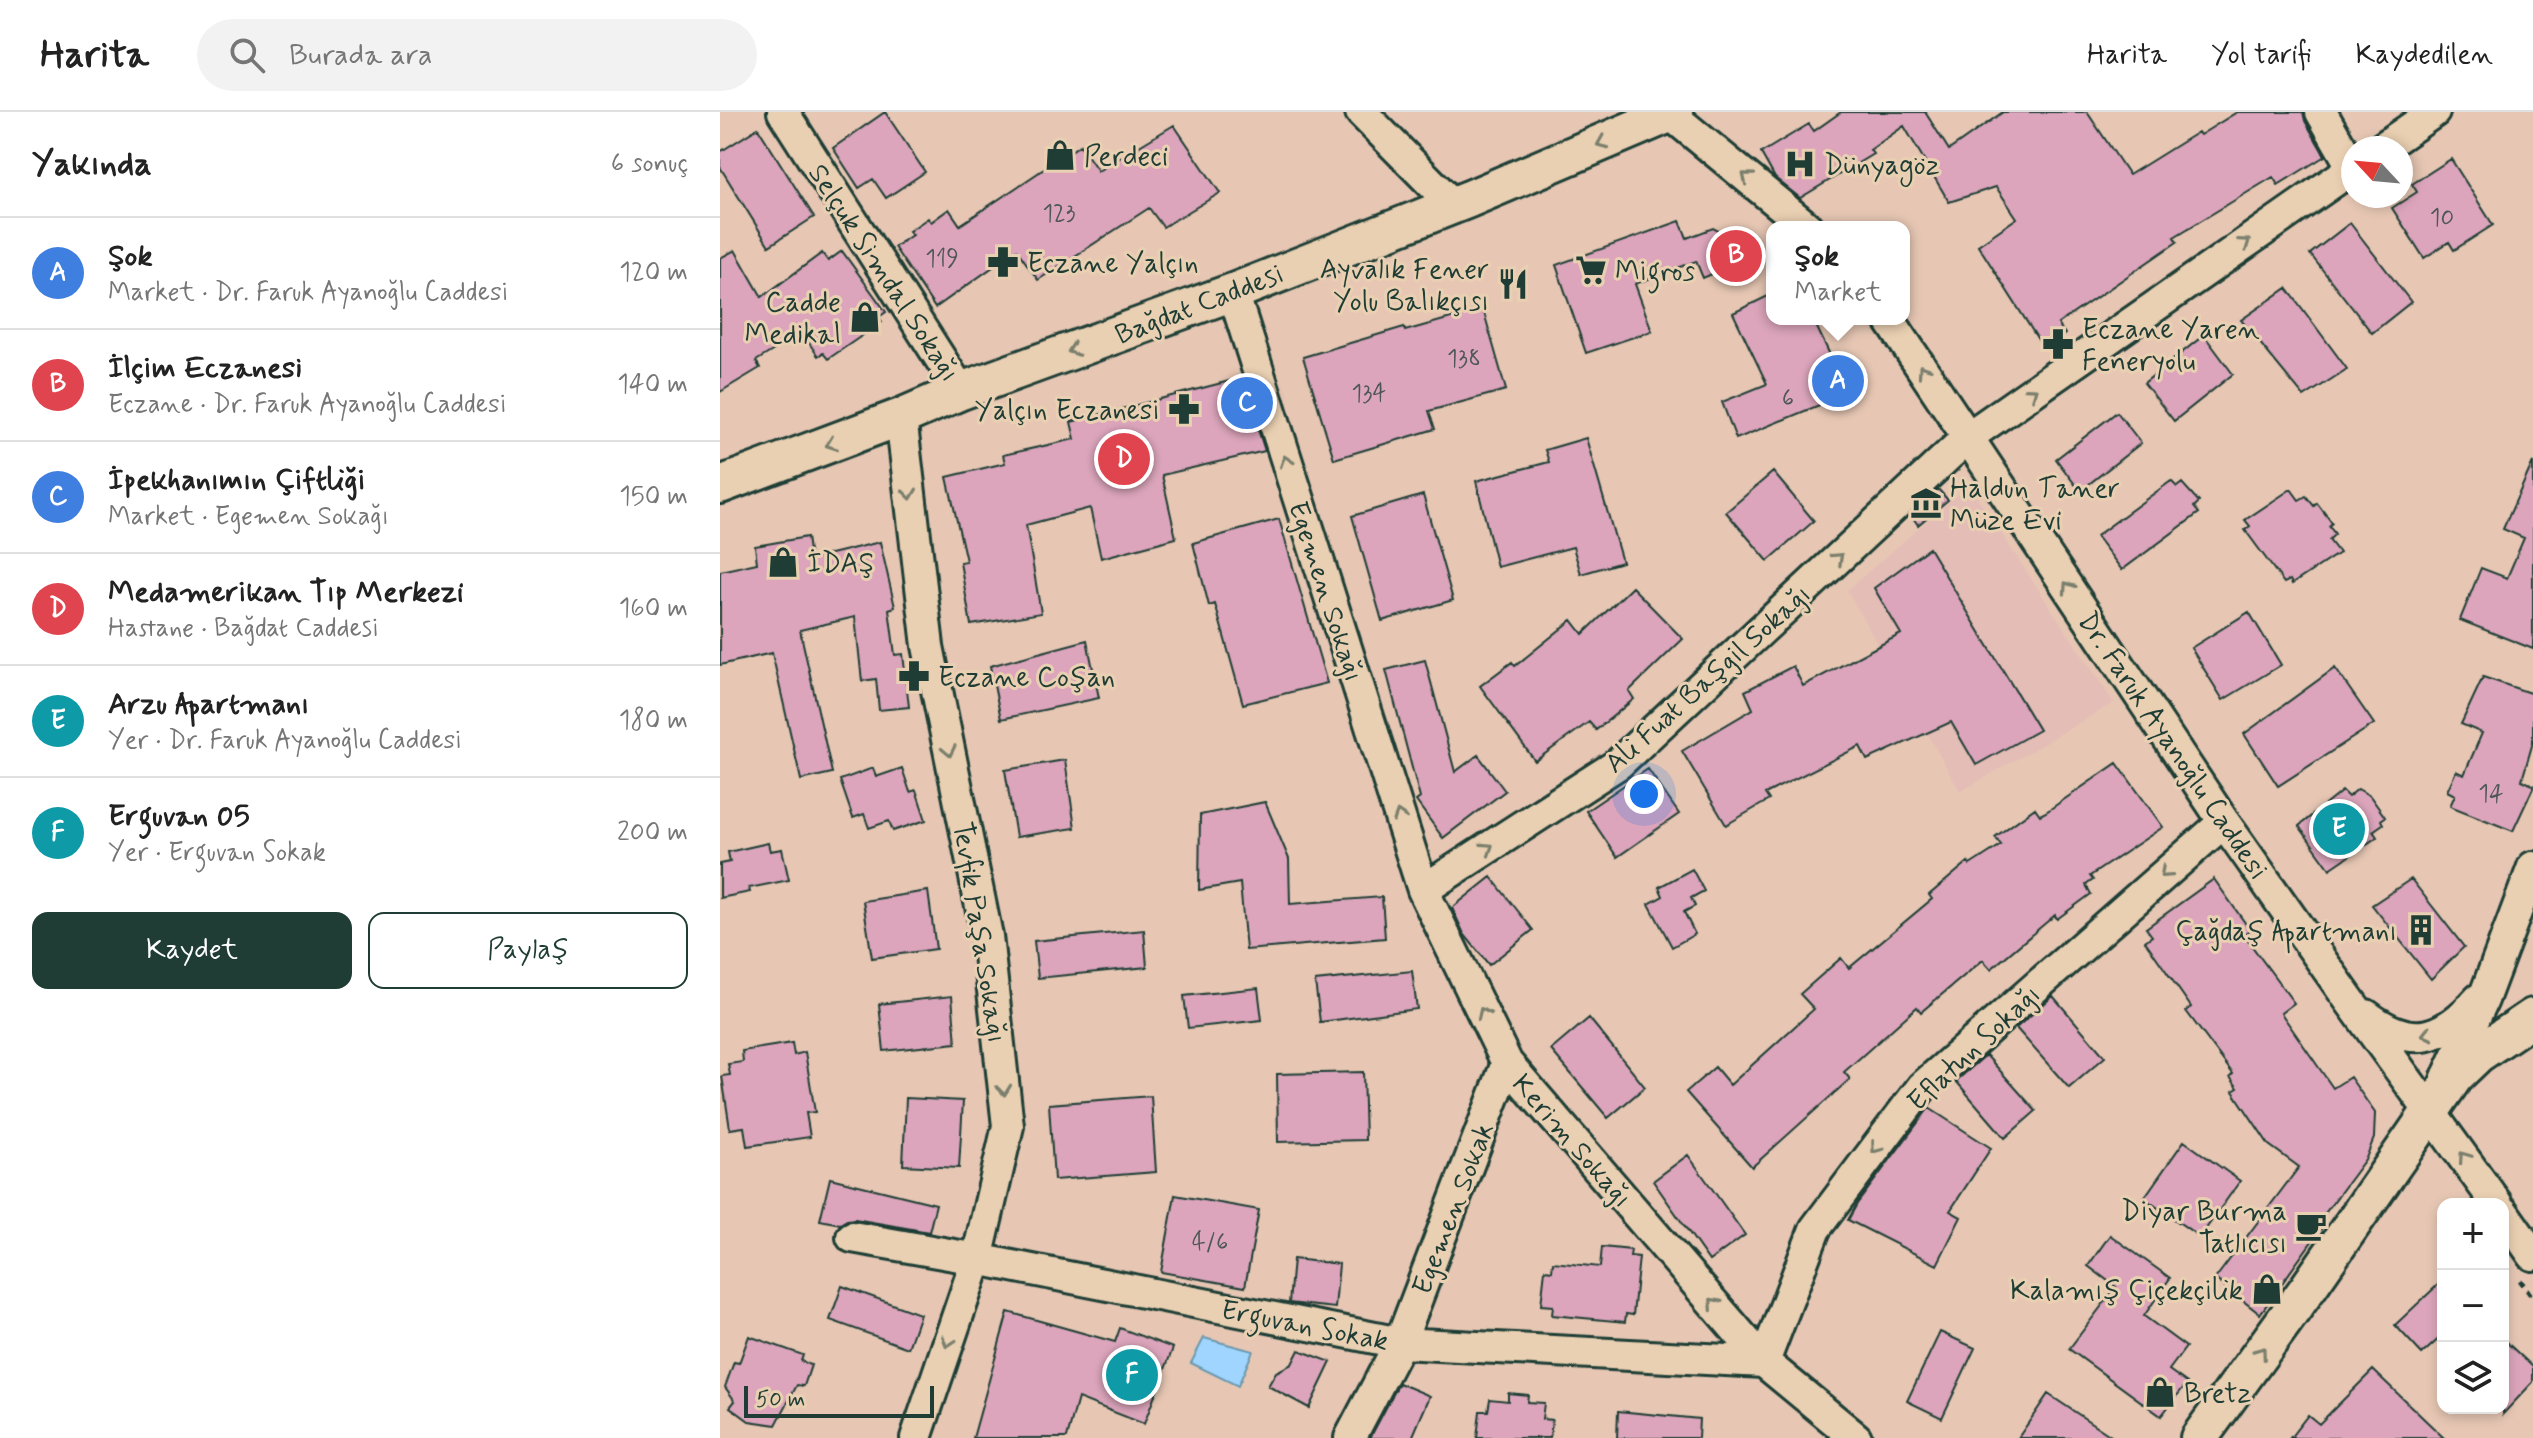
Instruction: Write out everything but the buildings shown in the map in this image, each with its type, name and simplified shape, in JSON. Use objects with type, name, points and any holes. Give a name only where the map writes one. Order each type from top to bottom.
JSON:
[{"type":"main road","name":"Bağdat Caddesi","points":[[720,485],[901,417],[961,391],[1233,292],[1672,113]]},
{"type":"main road","points":[[2199,1438],[2455,1076],[2470,1060],[2533,1017]]},
{"type":"street","name":"Selçuk Simdal Sokağı","points":[[783,112],[961,391]]},
{"type":"street","points":[[1361,112],[1460,201]]},
{"type":"street","points":[[1378,112],[1460,201]]},
{"type":"street","points":[[2321,112],[2341,147]]},
{"type":"street","points":[[2399,136],[2434,112]]},
{"type":"street","points":[[1672,113],[1800,221]]},
{"type":"street","name":"Ali Fuat Başgil Sokağı","points":[[1423,890],[1618,764],[1968,437],[2341,176]]},
{"type":"street","name":"Egemen Sokağı","points":[[1233,292],[1423,890]]},
{"type":"street","name":"Dr. Faruk Ayanoğlu Caddesi","points":[[1893,325],[2224,822],[2493,1198]]},
{"type":"street","name":"Tevfik Paşa Sokağı","points":[[901,417],[928,646],[987,936],[1008,1126],[977,1259],[916,1438]]},
{"type":"street","name":"Eflatun Sokağı","points":[[1764,1362],[1815,1229],[1922,1087],[2224,822]]},
{"type":"street","points":[[2432,1111],[2488,988],[2533,867]]},
{"type":"street","name":"Kerim Sokağı","points":[[1423,890],[1507,1063],[1764,1362],[1856,1438]]},
{"type":"street","points":[[2350,1001],[2391,1032],[2418,1037],[2450,1026],[2488,988]]},
{"type":"street","name":"Egemen Sokak","points":[[1350,1438],[1400,1343],[1507,1063]]},
{"type":"street","points":[[2509,1221],[2533,1255]]},
{"type":"street","name":"Erguvan Sokak","points":[[852,1237],[1400,1343],[1764,1362]]},
{"type":"shaded area","points":[[1969,485],[2114,703],[1960,792],[1847,590]]},
{"type":"water","points":[[1204,1338],[1253,1351],[1238,1386],[1191,1363]]},
{"type":"place","name":"Perdeci","points":[[1060,155]]},
{"type":"place","name":"Dünyagöz","points":[[1800,164]]},
{"type":"place","name":"İlçim Eczanesi","points":[[1736,256]]},
{"type":"place","name":"Eczane Yalçın","points":[[1003,262]]},
{"type":"place","name":"Migros","points":[[1591,270]]},
{"type":"place","name":"Ayvalık Fener Yolu Balıkçısı","points":[[1513,284]]},
{"type":"place","name":"Cadde Medikal","points":[[865,317]]},
{"type":"place","name":"Eczane Yaren Feneryolu","points":[[2058,344]]},
{"type":"place","name":"Şok","points":[[1838,381]]},
{"type":"place","name":"İpekhanımın Çiftliği","points":[[1247,403]]},
{"type":"place","name":"Yalçın Eczanesi","points":[[1184,409]]},
{"type":"place","name":"Medamerikan Tıp Merkezi","points":[[1124,459]]},
{"type":"place","name":"Haldun Taner Müze Evi","points":[[1926,503]]},
{"type":"place","name":"İDAŞ","points":[[783,562]]},
{"type":"place","name":"Eczane Coşan","points":[[914,676]]},
{"type":"place","name":"Arzu Apartmanı","points":[[2339,829]]},
{"type":"place","name":"Çağdaş Apartmanı","points":[[2421,930]]},
{"type":"place","name":"Diyar Burma Tatlıcısı","points":[[2311,1226]]},
{"type":"place","name":"Kalamış Çiçekçilik","points":[[2267,1289]]},
{"type":"place","name":"Erguvan 05","points":[[1132,1375]]},
{"type":"place","name":"Bretz","points":[[2160,1392]]}]
